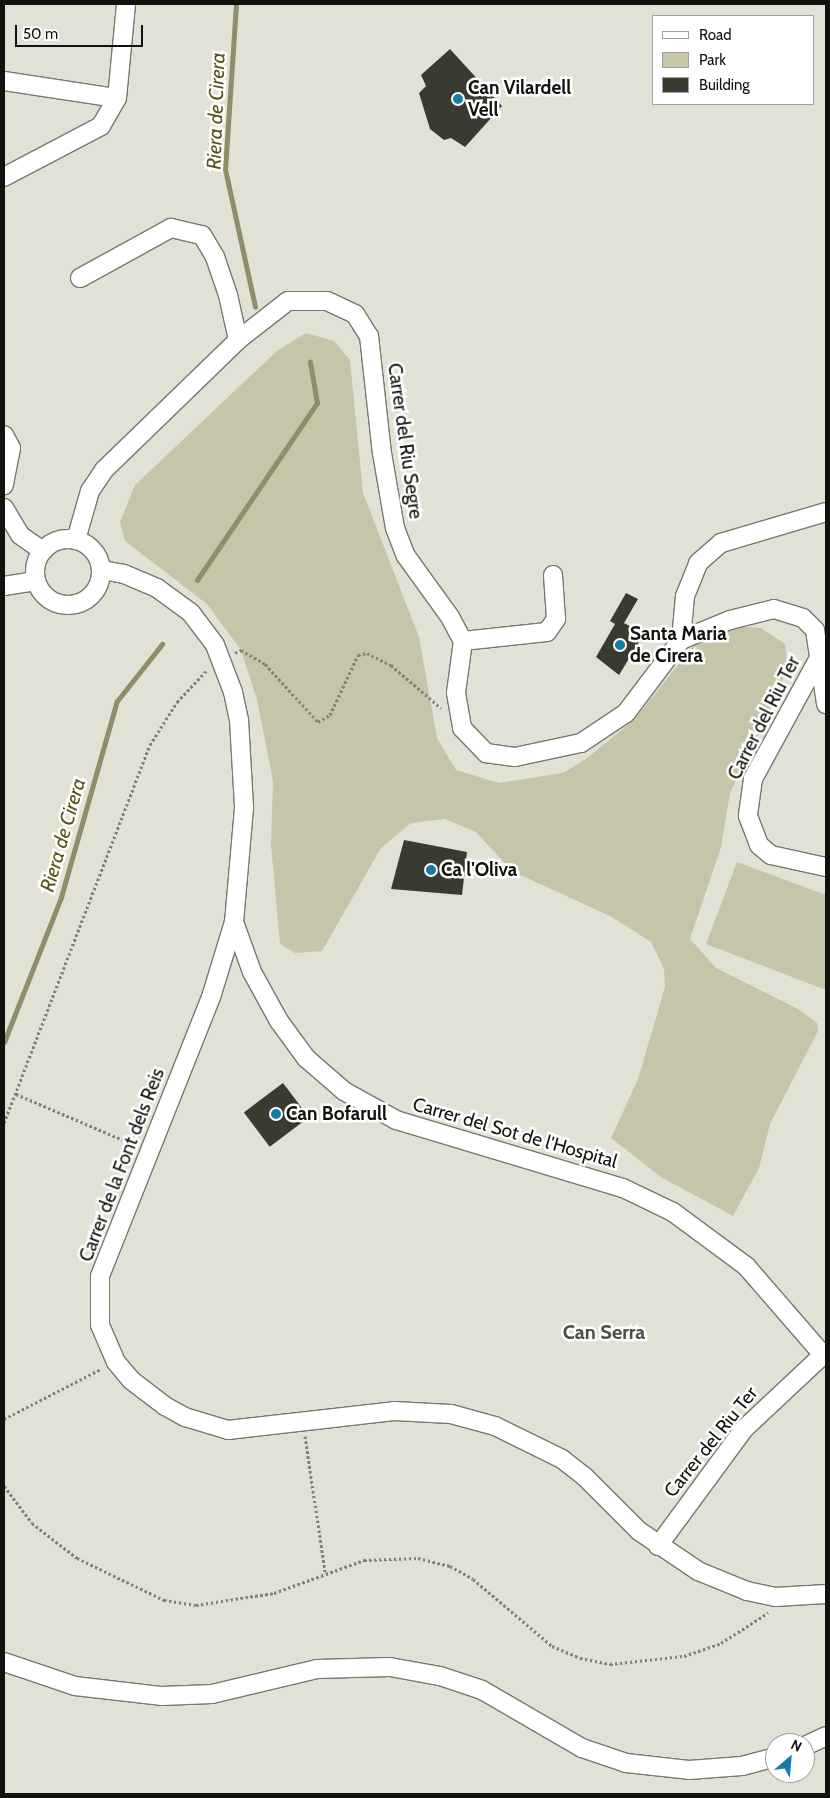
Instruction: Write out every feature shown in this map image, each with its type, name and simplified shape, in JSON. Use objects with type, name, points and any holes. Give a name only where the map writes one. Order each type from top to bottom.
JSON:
[{"type":"street","points":[[4,177],[101,126],[117,98],[126,4]]},
{"type":"street","points":[[4,81],[117,98]]},
{"type":"street","points":[[80,278],[171,228],[202,235],[215,256],[228,295],[238,340]]},
{"type":"street","name":"Carrer del Riu Segre","points":[[76,540],[90,491],[104,470],[238,340],[288,301],[327,301],[355,314],[369,336],[382,454],[395,528],[406,556],[450,617],[463,641]]},
{"type":"street","points":[[4,434],[11,448],[4,485]]},
{"type":"street","points":[[4,508],[20,535],[42,551]]},
{"type":"street","points":[[681,640],[685,596],[698,563],[722,543],[826,512]]},
{"type":"street","points":[[76,540],[94,550],[102,570],[94,594],[72,606],[47,598],[36,581],[35,566],[42,551],[56,541],[76,540]]},
{"type":"street","name":"Carrer de la Font dels Reis","points":[[102,570],[143,581],[175,600],[203,627],[222,658],[239,720],[243,765],[244,841],[234,922],[211,997],[100,1276],[100,1325],[116,1362],[159,1402],[206,1425],[228,1430],[303,1423],[394,1411],[450,1414],[495,1426],[562,1459],[658,1546],[723,1582],[747,1591],[788,1597],[826,1594]]},
{"type":"street","points":[[553,575],[556,619],[547,632],[463,641],[456,693],[462,728],[486,753],[515,758],[581,743],[626,713],[681,640],[730,620],[774,609],[803,618],[816,630],[826,704]]},
{"type":"street","points":[[4,586],[36,581]]},
{"type":"street","name":"Carrer del Riu Ter","points":[[820,656],[753,780],[748,816],[759,846],[771,856],[826,867]]},
{"type":"street","name":"Carrer del Sot de l'Hospital","points":[[234,922],[252,972],[292,1040],[344,1091],[396,1120],[616,1185],[673,1212],[746,1266],[824,1353]]},
{"type":"street","name":"Carrer del Riu Ter","points":[[658,1546],[696,1489],[744,1430],[824,1353]]},
{"type":"street","points":[[4,1662],[75,1686],[162,1696],[212,1694],[317,1669],[390,1667],[440,1676],[482,1690],[582,1748],[626,1763],[689,1770],[742,1766],[765,1760]]},
{"type":"path","points":[[4,1123],[150,745],[177,702],[199,676],[222,658],[241,650],[265,664],[318,722],[330,715],[358,655],[367,653],[391,666],[461,721]]},
{"type":"path","points":[[16,1094],[149,1151]]},
{"type":"path","points":[[4,1419],[116,1362]]},
{"type":"path","points":[[303,1423],[324,1572]]},
{"type":"path","points":[[4,1486],[51,1541],[105,1573],[164,1600],[196,1605],[250,1599],[298,1585],[324,1572],[390,1556],[450,1566],[492,1594],[552,1646],[580,1658],[610,1664],[684,1656],[721,1643],[751,1627],[788,1597]]},
{"type":"green space","points":[[306,333],[334,341],[350,360],[363,493],[419,637],[437,738],[456,770],[499,783],[563,773],[586,759],[635,719],[698,640],[731,626],[761,628],[785,644],[787,664],[780,690],[730,793],[721,847],[690,939],[716,968],[798,1009],[817,1023],[818,1031],[770,1124],[759,1168],[733,1216],[661,1177],[611,1138],[638,1079],[665,987],[664,969],[651,942],[612,917],[512,871],[476,832],[445,819],[411,823],[381,848],[322,951],[295,953],[280,944],[271,844],[273,781],[257,700],[241,650],[207,604],[125,541],[120,522],[135,485],[277,351]]},
{"type":"green space","points":[[737,862],[826,895],[826,990],[706,944]]},
{"type":"building","name":"Can Vilardell Vell","points":[[450,49],[502,106],[465,147],[451,138],[444,140],[430,129],[419,93],[426,86],[421,75]]},
{"type":"building","name":"Santa Maria de Cirera","points":[[626,593],[638,599],[624,623],[644,634],[619,675],[596,657],[615,624],[610,621]]},
{"type":"building","name":"Ca l'Oliva","points":[[404,840],[467,852],[462,895],[391,889]]},
{"type":"building","name":"Can Bofarull","points":[[283,1083],[309,1117],[270,1147],[244,1112]]},
{"type":"waterway","name":"Riera de Cirera","points":[[236,4],[225,169],[255,307]]},
{"type":"waterway","name":"Riera de Cirera","points":[[197,580],[317,403],[310,362]]},
{"type":"waterway","name":"Riera de Cirera","points":[[4,1042],[61,897],[117,701],[162,644]]},
{"type":"place","name":"Can Vilardell Vell","points":[[458,99]]},
{"type":"place","name":"Santa Maria de Cirera","points":[[620,645]]},
{"type":"place","name":"Ca l'Oliva","points":[[431,870]]},
{"type":"place","name":"Can Bofarull","points":[[276,1114]]},
{"type":"district","name":"Can Serra","points":[[604,1332]]}]
